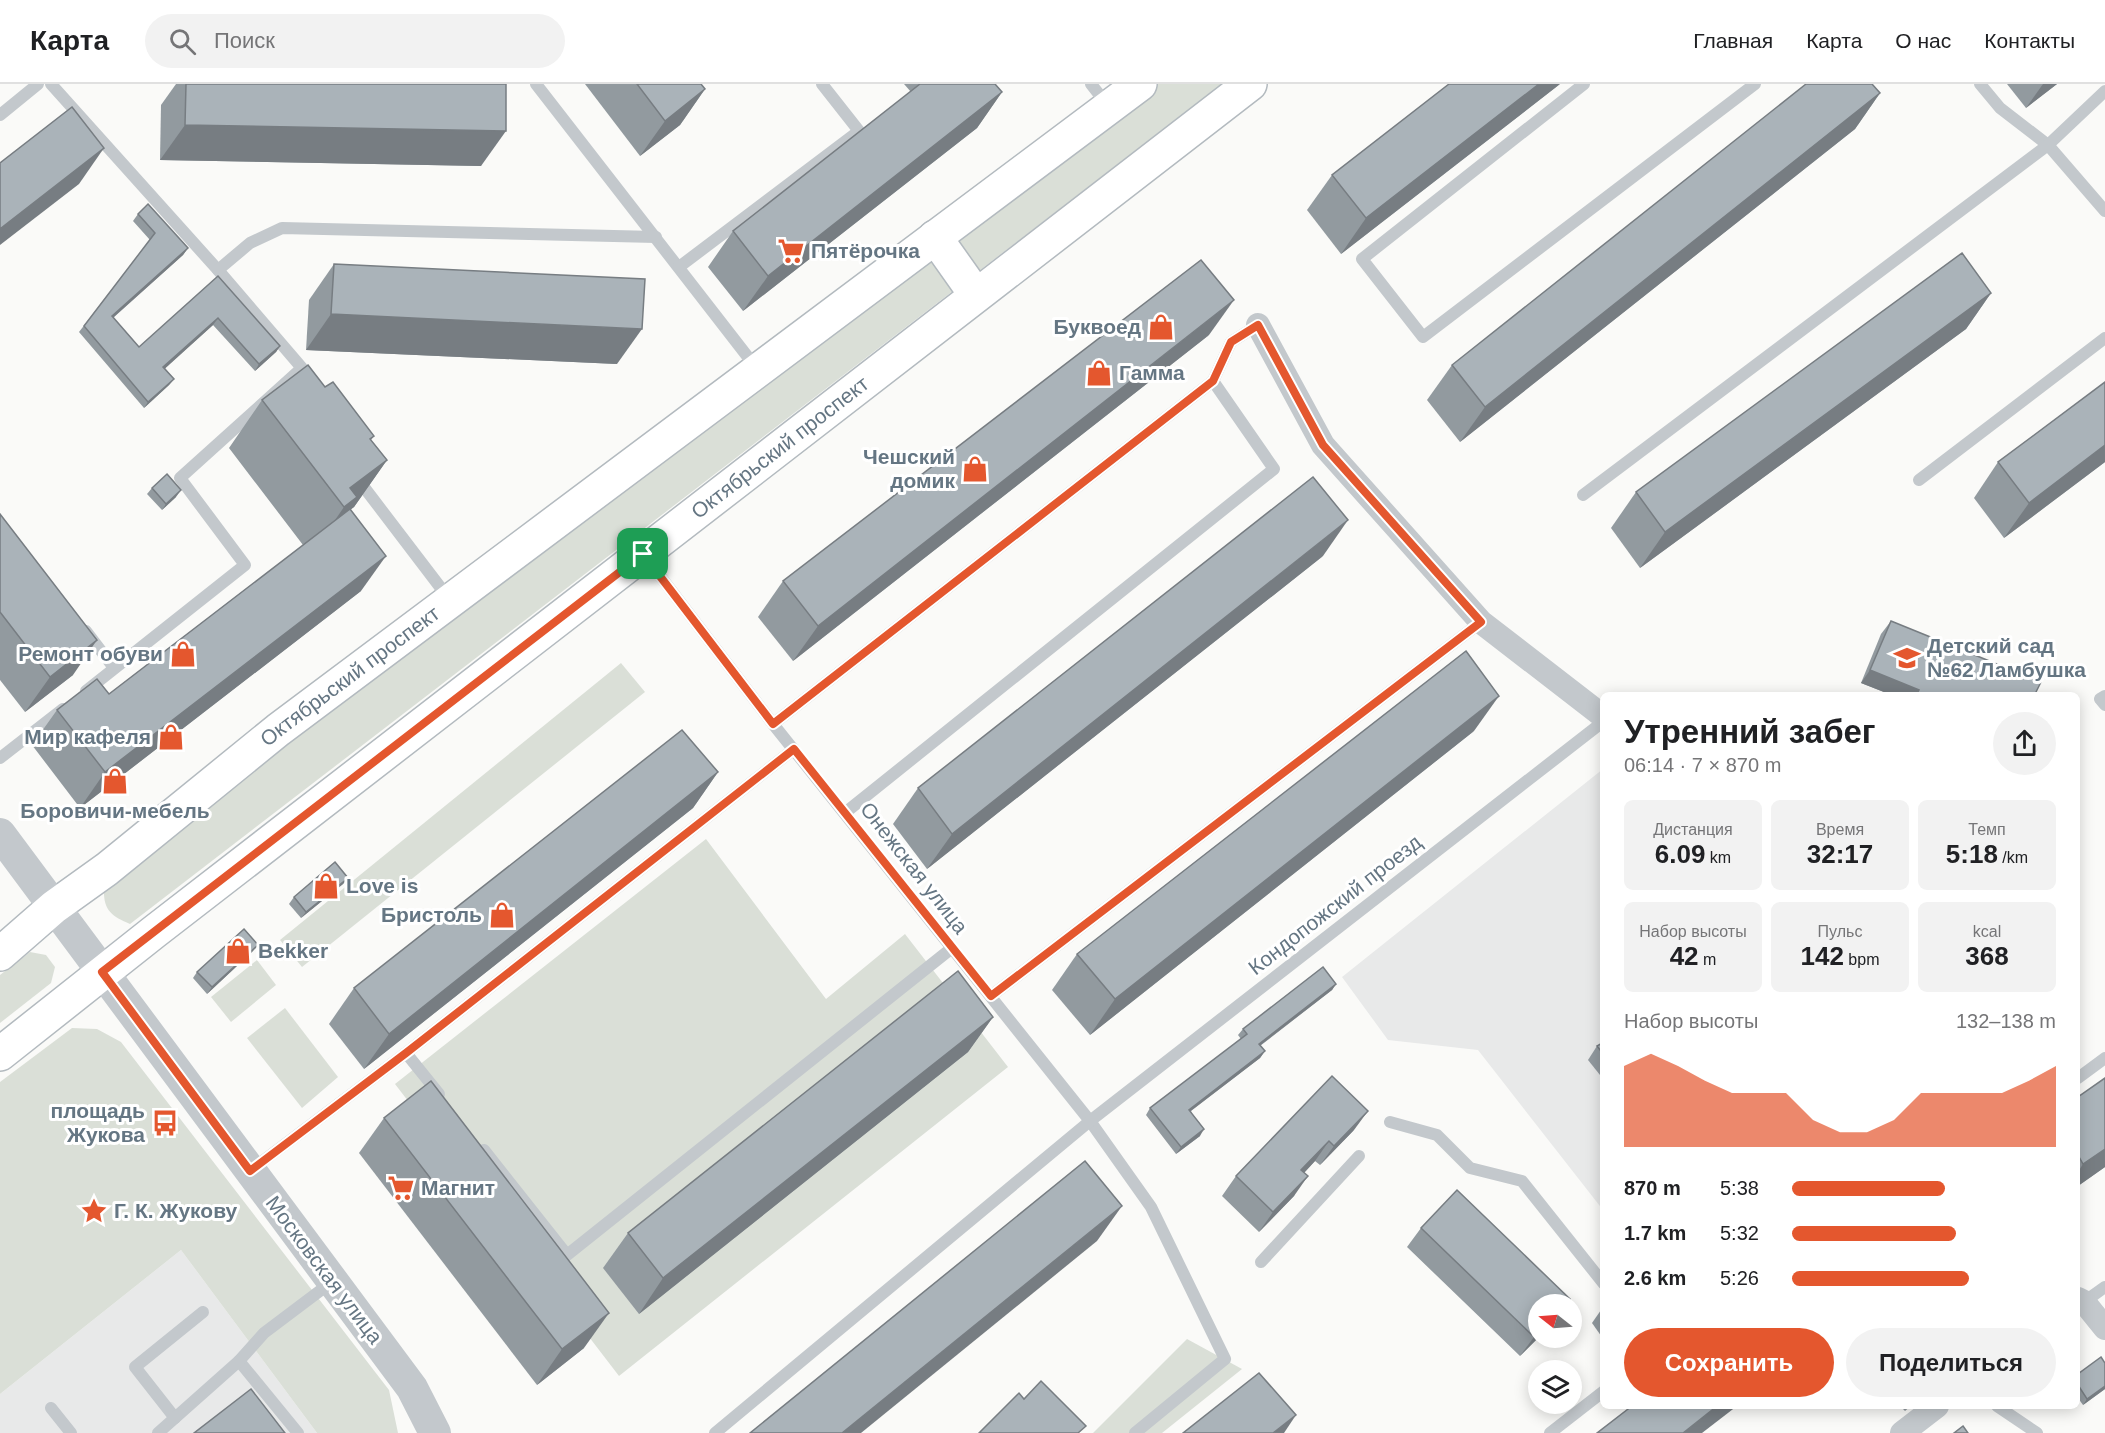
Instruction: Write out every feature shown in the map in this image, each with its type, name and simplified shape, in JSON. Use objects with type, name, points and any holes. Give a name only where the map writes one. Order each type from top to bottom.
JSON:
[{"type":"main road","name":"Октябрьский проспект","points":[[0,954],[54,907],[107,869],[278,730],[935,237],[1101,96],[1140,84]]},
{"type":"main road","name":"Октябрьский проспект","points":[[0,1054],[102,972],[1250,84]]},
{"type":"main road","points":[[935,237],[976,295]]},
{"type":"street","points":[[1258,325],[1323,445],[1481,622],[1600,716]]},
{"type":"street","name":"Московская улица","points":[[0,834],[412,1388],[435,1433]]},
{"type":"street","points":[[2080,1302],[2105,1328]]},
{"type":"street","name":"Московская улица","points":[[412,1388],[418,1433]]},
{"type":"street","points":[[1902,1433],[1933,1409]]},
{"type":"lane","points":[[0,115],[38,84]]},
{"type":"lane","points":[[0,758],[245,565],[180,478],[288,387],[302,368],[218,270],[51,84]]},
{"type":"lane","points":[[536,84],[759,371]]},
{"type":"lane","points":[[679,267],[859,131],[822,84]]},
{"type":"lane","points":[[1584,84],[1362,259],[1423,337],[1755,84]]},
{"type":"lane","points":[[1980,84],[2001,108],[2048,145],[2105,211]]},
{"type":"lane","points":[[1582,495],[2048,145],[2105,91]]},
{"type":"lane","points":[[218,270],[250,243],[282,228],[657,237]]},
{"type":"lane","points":[[773,724],[1213,381],[1231,342],[1258,325]]},
{"type":"lane","points":[[1919,480],[2105,338]]},
{"type":"lane","points":[[846,812],[1274,469],[1213,381]]},
{"type":"lane","points":[[347,464],[450,601]]},
{"type":"lane","name":"Онежская улица","points":[[643,554],[773,724],[846,812],[1090,1121],[1151,1207],[1225,1359],[1135,1433]]},
{"type":"lane","points":[[991,996],[1481,622]]},
{"type":"lane","points":[[80,623],[114,668]]},
{"type":"lane","points":[[2105,696],[2100,699],[2105,705]]},
{"type":"lane","name":"Кондопожский проезд","points":[[715,1433],[1090,1121],[1600,722]]},
{"type":"lane","points":[[250,1171],[406,1053],[794,749]]},
{"type":"lane","points":[[479,1145],[567,1255],[952,948]]},
{"type":"lane","points":[[406,1053],[450,1108]]},
{"type":"lane","points":[[2080,1077],[2105,1059]]},
{"type":"lane","points":[[1390,1122],[1437,1135],[1470,1168],[1522,1181],[1600,1279]]},
{"type":"lane","points":[[1261,1262],[1359,1156]]},
{"type":"lane","points":[[158,1433],[239,1361],[264,1333],[334,1281]]},
{"type":"lane","points":[[2080,1302],[2105,1287]]},
{"type":"lane","points":[[175,1418],[135,1367],[203,1312]]},
{"type":"lane","points":[[239,1361],[298,1433]]},
{"type":"lane","points":[[1550,1433],[1600,1394]]},
{"type":"lane","points":[[51,1408],[71,1433]]},
{"type":"lane","points":[[2001,1409],[2037,1433]]},
{"type":"shaded area","points":[[1135,84],[1222,84],[130,924],[113,915],[105,902],[104,888],[759,371]]},
{"type":"shaded area","points":[[621,663],[645,692],[302,967],[280,940]]},
{"type":"shaded area","points":[[1600,771],[1600,1206],[1478,1050],[1388,1040],[1342,977]]},
{"type":"shaded area","points":[[706,839],[826,999],[905,934],[1008,1067],[619,1376],[395,1084]]},
{"type":"shaded area","points":[[30,952],[46,955],[55,967],[51,983],[0,1023],[0,975]]},
{"type":"shaded area","points":[[257,960],[276,985],[231,1022],[211,997]]},
{"type":"shaded area","points":[[285,1008],[338,1077],[302,1108],[247,1038]]},
{"type":"shaded area","points":[[72,1028],[97,1029],[121,1042],[389,1390],[398,1433],[317,1433],[181,1250],[0,1394],[0,1082]]},
{"type":"shaded area","points":[[181,1250],[317,1433],[0,1433],[0,1394]]},
{"type":"shaded area","points":[[1187,1339],[1242,1369],[1162,1433],[1093,1433]]},
{"type":"building","points":[[186,84],[506,84],[506,131],[185,125]]},
{"type":"building","points":[[637,84],[701,84],[705,89],[665,121]]},
{"type":"building","points":[[920,84],[995,84],[1002,92],[768,276],[733,231]]},
{"type":"building","points":[[1449,84],[1539,84],[1366,218],[1332,175]]},
{"type":"building","points":[[1806,84],[1872,84],[1880,93],[1485,407],[1452,365]]},
{"type":"building","points":[[72,107],[104,148],[0,229],[0,163]]},
{"type":"building","points":[[148,204],[188,248],[112,316],[139,347],[218,276],[280,346],[259,364],[218,318],[163,367],[174,379],[148,402],[84,326],[155,233],[138,214]]},
{"type":"building","points":[[1962,253],[1991,293],[1665,532],[1636,492]]},
{"type":"building","points":[[1201,260],[1234,300],[818,626],[783,581]]},
{"type":"building","points":[[334,264],[645,279],[642,329],[331,314]]},
{"type":"building","points":[[308,365],[325,387],[333,382],[374,436],[370,439],[387,460],[350,488],[357,497],[344,507],[262,400]]},
{"type":"building","points":[[2105,382],[2105,445],[2029,503],[1998,462]]},
{"type":"building","points":[[167,474],[181,490],[166,504],[152,488]]},
{"type":"building","points":[[1313,477],[1348,520],[952,834],[918,788]]},
{"type":"building","points":[[350,509],[386,556],[105,772],[57,710],[97,679],[109,694]]},
{"type":"building","points":[[0,514],[97,640],[50,677],[0,612]]},
{"type":"building","name":"Детский сад №62 Ламбушка","points":[[1891,621],[2041,682],[2036,692],[1918,692],[1919,690],[1870,670]]},
{"type":"building","points":[[1466,651],[1499,696],[1115,999],[1077,954]]},
{"type":"building","points":[[682,730],[718,772],[389,1034],[354,988]]},
{"type":"building","points":[[335,862],[348,878],[306,912],[294,897]]},
{"type":"building","points":[[244,929],[258,945],[212,987],[197,972]]},
{"type":"building","points":[[1323,967],[1336,984],[1259,1044],[1265,1051],[1189,1110],[1204,1129],[1181,1147],[1150,1108],[1247,1034],[1243,1029]]},
{"type":"building","points":[[958,971],[993,1017],[663,1278],[628,1233]]},
{"type":"building","points":[[1332,1076],[1368,1111],[1334,1146],[1329,1141],[1301,1170],[1308,1176],[1273,1212],[1236,1176]]},
{"type":"building","points":[[2105,1078],[2105,1149],[2083,1164],[2080,1159],[2080,1096]]},
{"type":"building","points":[[431,1081],[609,1313],[562,1349],[384,1118]]},
{"type":"building","points":[[1085,1161],[1122,1206],[842,1433],[750,1433]]},
{"type":"building","points":[[1457,1190],[1565,1294],[1528,1294],[1528,1331],[1421,1228]]},
{"type":"building","points":[[2101,1357],[2105,1363],[2105,1386],[2087,1399],[2080,1388],[2080,1373]]},
{"type":"building","points":[[1259,1373],[1296,1415],[1273,1433],[1183,1433]]},
{"type":"building","points":[[1041,1381],[1086,1426],[1078,1433],[979,1433],[1019,1393],[1024,1399]]},
{"type":"building","points":[[251,1389],[285,1433],[194,1433]]},
{"type":"building","points":[[1628,1409],[1713,1409],[1683,1433],[1597,1433]]},
{"type":"building","points":[[1963,1426],[1968,1433],[1954,1433]]},
{"type":"place","name":"Пятёрочка","points":[[791,251]]},
{"type":"place","name":"Буквоед","points":[[1161,327]]},
{"type":"place","name":"Гамма","points":[[1099,373]]},
{"type":"place","name":"Чешский домик","points":[[975,469]]},
{"type":"place","name":"Ремонт обуви","points":[[183,654]]},
{"type":"place","name":"Детский сад №62 Ламбушка","points":[[1907,658]]},
{"type":"place","name":"Мир кафеля","points":[[171,737]]},
{"type":"place","name":"Боровичи-мебель","points":[[115,781]]},
{"type":"place","name":"Love is","points":[[326,886]]},
{"type":"place","name":"Бристоль","points":[[502,915]]},
{"type":"place","name":"Bekker","points":[[238,951]]},
{"type":"place","name":"площадь Жукова","points":[[165,1123]]},
{"type":"place","name":"Магнит","points":[[401,1188]]},
{"type":"place","name":"Г. К. Жукову","points":[[94,1211]]},
{"type":"route","points":[[1258,325],[1323,445],[1481,622],[991,996],[794,749],[406,1053],[250,1171],[102,972],[643,554],[773,724],[1213,381],[1231,342],[1258,325]]}]
